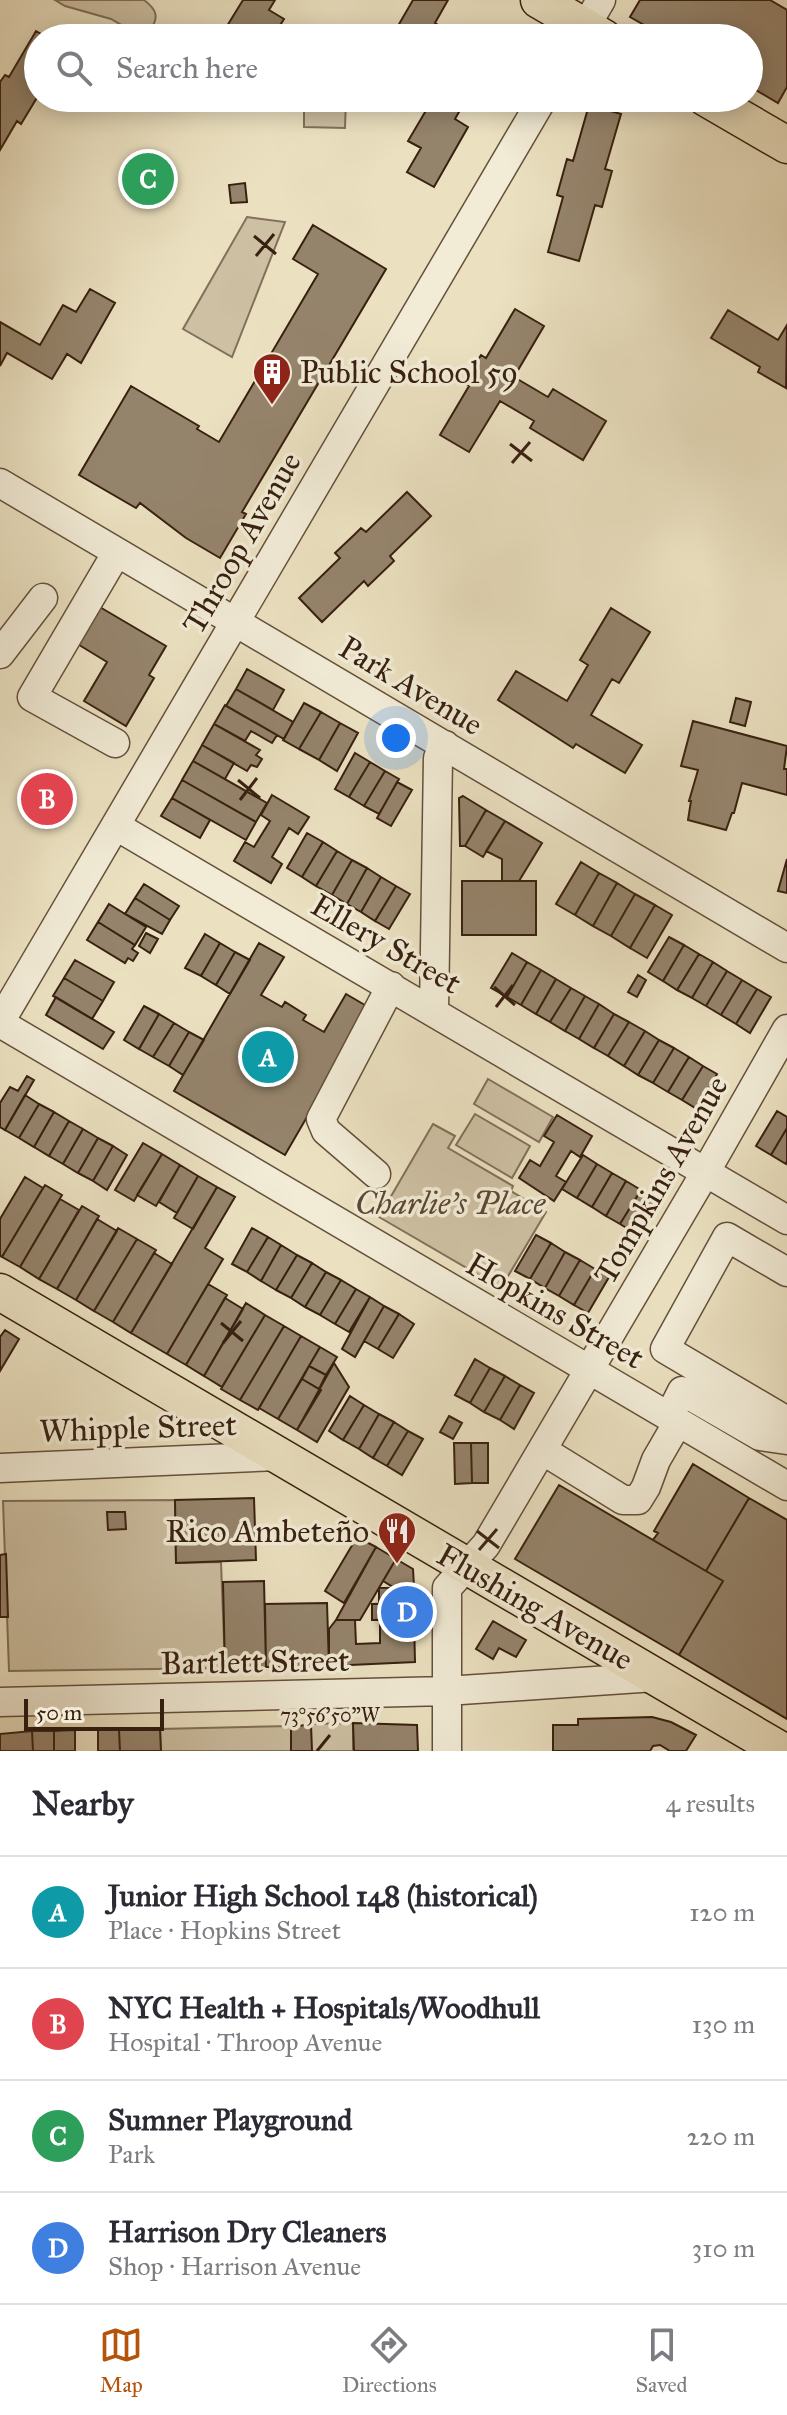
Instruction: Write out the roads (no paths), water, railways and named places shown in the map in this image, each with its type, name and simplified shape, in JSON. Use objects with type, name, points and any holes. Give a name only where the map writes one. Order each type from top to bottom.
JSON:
[{"type":"main road","points":[[539,0],[588,24]]},
{"type":"main road","points":[[730,112],[787,145]]},
{"type":"main road","name":"Flushing Avenue","points":[[0,1292],[782,1751]]},
{"type":"street","name":"Throop Avenue","points":[[0,1023],[535,112]]},
{"type":"street","name":"Park Avenue","points":[[0,483],[787,948]]},
{"type":"street","points":[[115,743],[32,697],[117,552]]},
{"type":"street","points":[[0,654],[43,598]]},
{"type":"street","points":[[434,1011],[438,758],[445,745]]},
{"type":"street","name":"Ellery Street","points":[[116,826],[787,1220]]},
{"type":"street","points":[[376,1174],[326,1131],[321,1119],[391,986]]},
{"type":"street","name":"Hopkins Street","points":[[0,1023],[787,1486]]},
{"type":"street","name":"Tompkins Avenue","points":[[447,1751],[447,1588],[486,1545],[787,1029]]},
{"type":"street","points":[[787,1272],[727,1237],[665,1349],[787,1421]]},
{"type":"street","points":[[542,1450],[623,1500],[638,1500],[673,1420],[682,1391],[774,1438],[744,1461]]},
{"type":"street","name":"Whipple Street","points":[[0,1468],[279,1456]]},
{"type":"street","name":"Bartlett Street","points":[[0,1702],[446,1691],[655,1677]]},
{"type":"place","name":"Sumner Playground","points":[[148,179]]},
{"type":"place","name":"Public School 59","points":[[272,406]]},
{"type":"place","name":"NYC Health + Hospitals/Woodhull","points":[[47,799]]},
{"type":"place","name":"Junior High School 148 (historical)","points":[[268,1057]]},
{"type":"place","name":"Rico Ambeteño","points":[[397,1565]]},
{"type":"place","name":"Harrison Dry Cleaners","points":[[407,1612]]},
{"type":"park label","name":"Charlie's Place","points":[[450,1203]]}]
